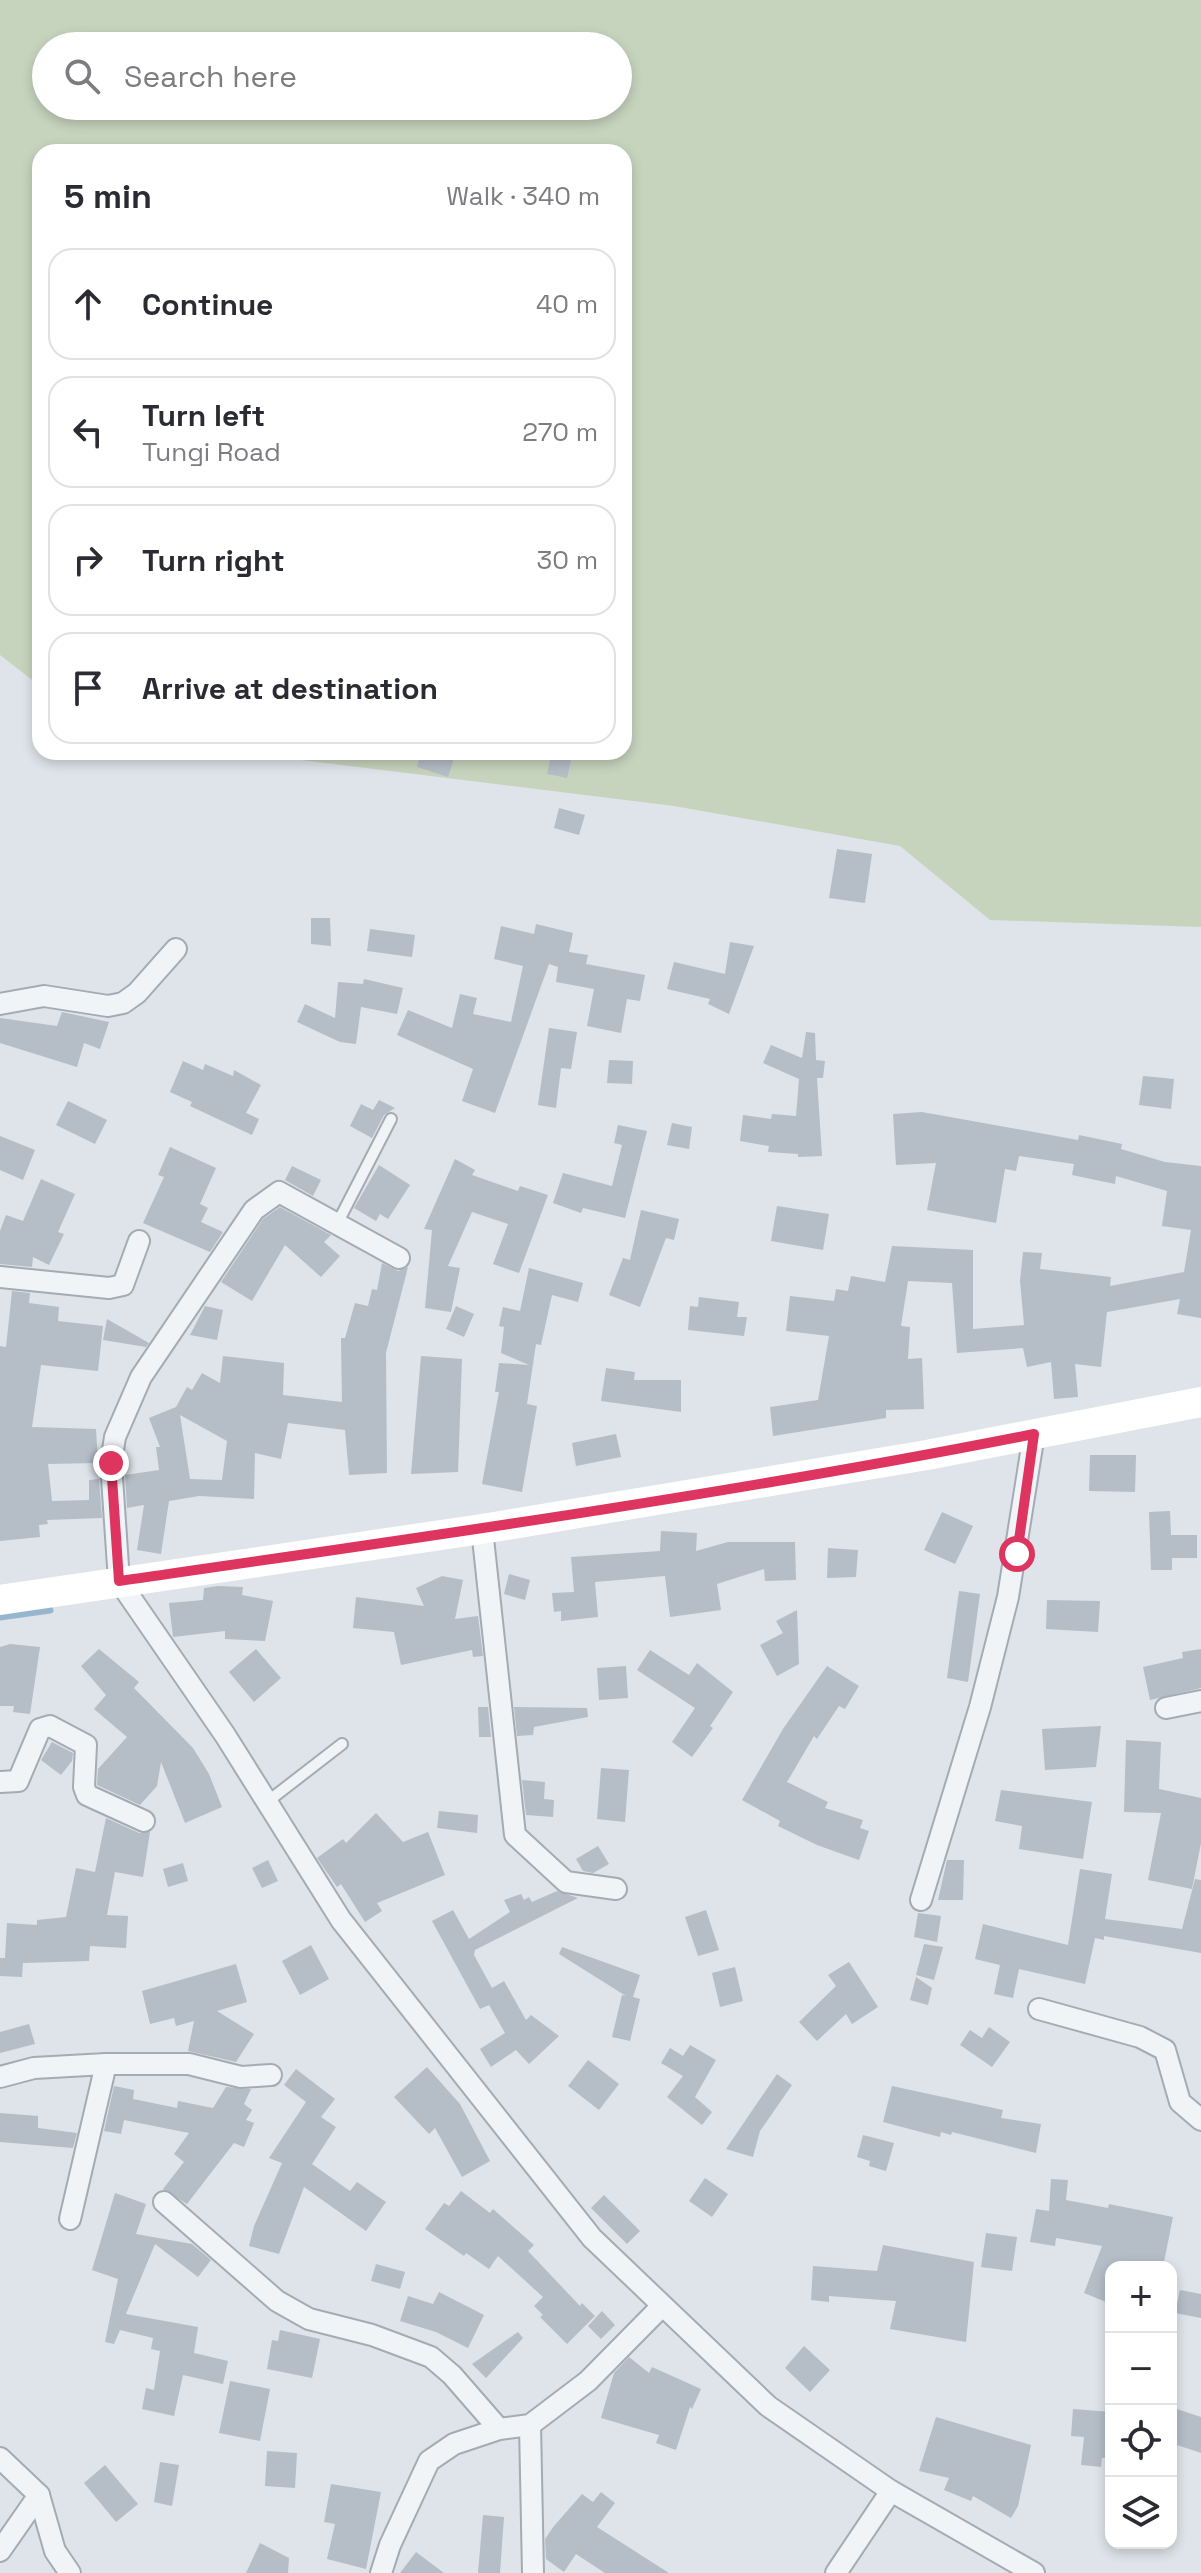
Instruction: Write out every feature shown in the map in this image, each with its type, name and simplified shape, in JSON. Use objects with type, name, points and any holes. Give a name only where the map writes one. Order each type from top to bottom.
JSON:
[{"type":"main road","points":[[0,1600],[482,1529],[927,1455],[1201,1402]]},
{"type":"street","points":[[0,1004],[44,996],[108,1006],[123,1003],[137,993],[176,949]]},
{"type":"street","points":[[399,1258],[279,1192],[254,1210],[141,1377],[115,1437],[111,1463],[119,1581],[351,1932],[592,2238],[768,2406],[891,2491],[1034,2573]]},
{"type":"street","points":[[0,1277],[109,1288],[123,1285],[139,1241]]},
{"type":"street","points":[[921,1900],[980,1707],[1008,1597],[1034,1434]]},
{"type":"street","points":[[482,1529],[515,1835],[566,1882],[616,1889]]},
{"type":"street","points":[[1166,1708],[1201,1701]]},
{"type":"street","points":[[0,1782],[18,1781],[40,1729],[50,1726],[86,1745],[84,1787],[87,1795],[144,1821]]},
{"type":"street","points":[[1039,2009],[1140,2037],[1165,2050],[1180,2102],[1201,2120]]},
{"type":"street","points":[[0,2077],[34,2068],[106,2064],[189,2064],[241,2077],[271,2075]]},
{"type":"street","points":[[70,2219],[106,2064]]},
{"type":"street","points":[[164,2202],[277,2301],[309,2319],[372,2335],[431,2357],[452,2375],[499,2429]]},
{"type":"street","points":[[381,2573],[390,2545],[429,2461],[454,2444],[499,2429],[530,2425],[588,2381],[661,2307]]},
{"type":"street","points":[[530,2425],[533,2573]]},
{"type":"street","points":[[0,2458],[39,2495],[55,2551],[70,2573]]},
{"type":"street","points":[[836,2573],[891,2491]]},
{"type":"street","points":[[0,2551],[39,2495]]},
{"type":"lane","points":[[336,1226],[391,1119]]},
{"type":"lane","points":[[267,1802],[342,1744]]},
{"type":"green space","points":[[0,0],[1201,0],[1201,927],[990,920],[900,846],[674,806],[301,760],[632,760],[632,144],[32,144],[32,680],[0,655]]},
{"type":"building","points":[[419,760],[453,760],[448,777],[417,767]]},
{"type":"building","points":[[550,760],[571,760],[567,778],[547,774]]},
{"type":"building","points":[[559,808],[585,815],[579,835],[554,828]]},
{"type":"building","points":[[837,849],[872,854],[865,903],[829,898]]},
{"type":"building","points":[[311,918],[330,918],[331,946],[311,944]]},
{"type":"building","points":[[536,924],[573,933],[569,952],[588,955],[586,964],[645,975],[640,1001],[627,999],[621,1033],[587,1026],[594,989],[556,982],[558,967],[549,964],[495,1113],[462,1101],[473,1069],[397,1035],[408,1010],[452,1028],[460,994],[477,998],[473,1014],[511,1022],[523,966],[494,959],[501,926],[534,934]]},
{"type":"building","points":[[370,929],[415,935],[412,957],[367,951]]},
{"type":"building","points":[[730,942],[754,946],[729,1014],[708,1004],[710,999],[667,989],[674,962],[725,974]]},
{"type":"building","points":[[364,979],[403,988],[397,1014],[361,1007],[356,1044],[340,1042],[297,1022],[305,1004],[335,1018],[338,982],[363,984]]},
{"type":"building","points":[[62,1012],[109,1022],[100,1049],[84,1043],[77,1067],[0,1043],[0,1018],[57,1026]]},
{"type":"building","points":[[549,1028],[577,1032],[571,1069],[561,1068],[556,1108],[538,1105]]},
{"type":"building","points":[[806,1032],[815,1033],[816,1060],[825,1061],[823,1078],[817,1078],[822,1156],[798,1157],[798,1154],[768,1152],[769,1146],[740,1141],[743,1115],[771,1119],[772,1114],[796,1116],[799,1079],[763,1063],[771,1045],[802,1058]]},
{"type":"building","points":[[609,1060],[633,1061],[632,1084],[607,1083]]},
{"type":"building","points":[[183,1061],[203,1070],[205,1064],[233,1076],[234,1070],[261,1085],[246,1113],[259,1119],[252,1135],[190,1106],[192,1102],[170,1092]]},
{"type":"building","points":[[1143,1076],[1174,1079],[1171,1109],[1139,1105]]},
{"type":"building","points":[[379,1100],[395,1108],[384,1115],[372,1138],[350,1126],[361,1104],[373,1110]]},
{"type":"building","points":[[68,1101],[107,1120],[95,1144],[56,1125]]},
{"type":"building","points":[[922,1112],[1078,1140],[1079,1135],[1122,1144],[1121,1149],[1165,1162],[1201,1166],[1201,1318],[1177,1314],[1180,1299],[1107,1312],[1101,1367],[1075,1364],[1078,1397],[1054,1399],[1051,1362],[1027,1367],[1023,1348],[957,1353],[952,1283],[908,1281],[901,1326],[910,1327],[908,1359],[922,1358],[924,1409],[886,1410],[886,1418],[773,1436],[770,1407],[818,1400],[829,1336],[786,1331],[790,1296],[834,1301],[836,1289],[848,1291],[851,1276],[885,1282],[892,1246],[973,1250],[973,1329],[1024,1325],[1020,1281],[1023,1252],[1042,1253],[1040,1269],[1111,1277],[1110,1286],[1184,1272],[1191,1230],[1162,1226],[1167,1191],[1116,1176],[1115,1184],[1072,1175],[1074,1164],[1019,1156],[1016,1171],[1005,1169],[996,1223],[927,1210],[936,1163],[896,1165],[893,1114]]},
{"type":"building","points":[[672,1123],[692,1127],[689,1149],[667,1145]]},
{"type":"building","points":[[618,1125],[647,1131],[625,1218],[583,1208],[581,1213],[553,1203],[563,1173],[612,1186],[622,1145],[614,1143]]},
{"type":"building","points":[[0,1136],[35,1150],[23,1180],[0,1170]]},
{"type":"building","points":[[170,1147],[216,1168],[200,1204],[208,1208],[201,1222],[223,1232],[210,1252],[143,1223],[164,1177],[158,1175]]},
{"type":"building","points":[[455,1159],[475,1170],[472,1175],[518,1191],[520,1186],[548,1195],[519,1273],[493,1264],[508,1224],[472,1212],[448,1266],[460,1268],[451,1312],[425,1308],[432,1230],[424,1229]]},
{"type":"building","points":[[379,1165],[410,1185],[388,1219],[380,1214],[376,1221],[354,1208]]},
{"type":"building","points":[[292,1166],[321,1180],[313,1196],[285,1180]]},
{"type":"building","points":[[41,1179],[75,1194],[58,1232],[64,1234],[49,1265],[33,1257],[32,1267],[0,1264],[0,1231],[6,1215],[23,1221]]},
{"type":"building","points":[[777,1206],[829,1214],[823,1250],[771,1241]]},
{"type":"building","points":[[280,1207],[331,1235],[324,1242],[340,1256],[321,1277],[285,1245],[252,1301],[221,1282],[263,1219]]},
{"type":"building","points":[[641,1210],[679,1219],[674,1240],[666,1238],[640,1307],[609,1295],[623,1258],[630,1260]]},
{"type":"building","points":[[382,1263],[398,1271],[408,1267],[386,1353],[387,1473],[349,1475],[345,1430],[288,1423],[281,1459],[255,1453],[254,1499],[199,1496],[169,1501],[161,1554],[137,1550],[144,1505],[127,1508],[125,1475],[159,1470],[156,1447],[160,1447],[149,1418],[176,1407],[187,1387],[192,1390],[202,1373],[220,1383],[223,1356],[284,1363],[283,1395],[342,1402],[341,1338],[345,1338],[355,1303],[368,1306],[372,1289],[377,1290]],"holes":[[[180,1415],[227,1441],[222,1480],[190,1479]]]},
{"type":"building","points":[[529,1268],[583,1283],[578,1302],[552,1295],[541,1345],[536,1344],[527,1404],[537,1406],[522,1492],[482,1484],[499,1392],[495,1392],[499,1363],[529,1365],[501,1353],[504,1327],[499,1326],[503,1307],[520,1311]]},
{"type":"building","points":[[12,1291],[30,1293],[29,1303],[59,1307],[58,1321],[103,1326],[98,1371],[41,1365],[32,1427],[96,1429],[98,1463],[48,1464],[52,1501],[89,1500],[89,1480],[99,1479],[102,1518],[47,1520],[48,1524],[39,1525],[40,1537],[0,1541],[0,1346],[6,1347]]},
{"type":"building","points":[[699,1297],[739,1302],[737,1317],[747,1317],[744,1336],[688,1330],[690,1306],[698,1307]]},
{"type":"building","points":[[205,1306],[223,1310],[217,1340],[190,1335]]},
{"type":"building","points":[[456,1306],[474,1314],[464,1337],[446,1329]]},
{"type":"building","points":[[107,1319],[149,1343],[146,1347],[103,1340]]},
{"type":"building","points":[[421,1356],[462,1359],[458,1472],[411,1474]]},
{"type":"building","points":[[606,1368],[635,1372],[634,1380],[681,1380],[681,1412],[601,1401]]},
{"type":"building","points":[[616,1434],[621,1457],[576,1466],[572,1443]]},
{"type":"building","points":[[1090,1455],[1136,1455],[1135,1492],[1089,1491]]},
{"type":"building","points":[[1170,1511],[1171,1535],[1197,1535],[1197,1558],[1172,1558],[1172,1570],[1151,1570],[1149,1512]]},
{"type":"building","points":[[942,1512],[973,1526],[955,1564],[924,1550]]},
{"type":"building","points":[[661,1531],[697,1533],[696,1551],[728,1542],[795,1542],[796,1580],[765,1581],[764,1569],[717,1584],[721,1610],[670,1617],[665,1576],[595,1582],[598,1617],[561,1621],[561,1611],[554,1612],[552,1593],[574,1592],[571,1557],[660,1551]]},
{"type":"building","points":[[828,1548],[858,1550],[856,1577],[827,1578]]},
{"type":"building","points":[[509,1574],[530,1580],[525,1600],[504,1594]]},
{"type":"building","points":[[442,1576],[463,1580],[455,1619],[478,1616],[483,1656],[473,1657],[472,1650],[401,1665],[394,1632],[353,1628],[356,1597],[424,1606],[416,1588]]},
{"type":"building","points":[[243,1587],[242,1595],[273,1601],[265,1641],[225,1639],[225,1631],[173,1637],[169,1603],[203,1600],[204,1588]]},
{"type":"building","points":[[959,1591],[980,1594],[968,1682],[947,1678]]},
{"type":"building","points":[[1047,1600],[1100,1601],[1098,1632],[1046,1629]]},
{"type":"building","points":[[797,1610],[799,1664],[777,1676],[760,1645],[783,1633],[776,1621]]},
{"type":"building","points":[[10,1644],[40,1647],[30,1714],[13,1712],[14,1706],[0,1706],[0,1647]]},
{"type":"building","points":[[99,1649],[139,1682],[134,1688],[193,1748],[209,1774],[222,1807],[185,1823],[161,1762],[157,1786],[140,1805],[97,1785],[98,1769],[127,1737],[94,1709],[106,1695],[81,1666]]},
{"type":"building","points":[[256,1649],[281,1678],[254,1702],[229,1672]]},
{"type":"building","points":[[1201,1649],[1201,1688],[1150,1700],[1143,1667],[1183,1658],[1182,1652]]},
{"type":"building","points":[[650,1650],[689,1675],[697,1663],[733,1692],[692,1757],[672,1742],[695,1708],[637,1670]]},
{"type":"building","points":[[626,1666],[628,1698],[599,1700],[597,1668]]},
{"type":"building","points":[[827,1666],[859,1686],[845,1709],[839,1706],[817,1739],[814,1736],[787,1782],[828,1802],[825,1808],[863,1820],[860,1828],[869,1831],[859,1860],[817,1845],[778,1826],[780,1821],[742,1800],[783,1729]]},
{"type":"building","points":[[478,1707],[488,1707],[491,1737],[479,1737]]},
{"type":"building","points":[[514,1707],[587,1708],[588,1717],[534,1727],[533,1735],[517,1736]]},
{"type":"building","points":[[1101,1726],[1096,1767],[1045,1770],[1042,1729]]},
{"type":"building","points":[[1126,1740],[1161,1742],[1159,1789],[1201,1798],[1201,1843],[1192,1889],[1148,1880],[1161,1813],[1124,1812]]},
{"type":"building","points":[[52,1742],[73,1753],[72,1761],[61,1775],[41,1760]]},
{"type":"building","points":[[601,1768],[629,1770],[625,1822],[597,1819]]},
{"type":"building","points":[[522,1780],[545,1782],[544,1799],[554,1800],[553,1817],[526,1815]]},
{"type":"building","points":[[1001,1790],[1092,1802],[1083,1859],[1019,1849],[1022,1826],[995,1821]]},
{"type":"building","points":[[439,1811],[478,1815],[477,1833],[437,1828]]},
{"type":"building","points":[[376,1813],[403,1842],[428,1832],[445,1875],[377,1903],[382,1911],[365,1922],[341,1884],[337,1887],[317,1858],[343,1839],[346,1843]]},
{"type":"building","points":[[106,1818],[139,1833],[150,1832],[143,1877],[115,1872],[107,1915],[128,1916],[126,1948],[90,1946],[89,1961],[23,1963],[22,1977],[0,1976],[0,1958],[5,1958],[7,1923],[37,1925],[37,1920],[66,1917],[76,1868],[95,1872]]},
{"type":"building","points":[[598,1846],[609,1864],[593,1873],[583,1871],[576,1859]]},
{"type":"building","points":[[268,1860],[278,1881],[262,1888],[252,1868]]},
{"type":"building","points":[[947,1860],[964,1860],[963,1900],[938,1900]]},
{"type":"building","points":[[183,1863],[188,1881],[168,1887],[163,1869]]},
{"type":"building","points":[[1080,1869],[1112,1874],[1105,1919],[1182,1929],[1195,1879],[1201,1880],[1201,1953],[1104,1936],[1104,1940],[1095,1938],[1085,1984],[1019,1969],[1013,1998],[994,1994],[1000,1965],[975,1959],[983,1924],[1068,1945]]},
{"type":"building","points":[[557,1891],[578,1898],[475,1950],[474,1955],[492,1988],[504,1981],[526,2020],[531,2015],[559,2036],[529,2064],[516,2050],[491,2067],[480,2049],[505,2033],[489,2005],[480,2009],[432,1921],[453,1910],[469,1939],[510,1912],[504,1900],[521,1894],[524,1900],[529,1897],[532,1902]]},
{"type":"building","points":[[706,1910],[719,1950],[698,1956],[685,1917]]},
{"type":"building","points":[[918,1913],[941,1916],[937,1942],[914,1937]]},
{"type":"building","points":[[924,1944],[943,1947],[934,1980],[916,1975]]},
{"type":"building","points":[[311,1945],[329,1979],[300,1995],[282,1961]]},
{"type":"building","points":[[562,1947],[640,1975],[633,1997],[640,1999],[630,2041],[612,2037],[622,1995],[626,1996],[559,1954]]},
{"type":"building","points":[[849,1962],[878,2007],[852,2024],[846,2014],[817,2041],[799,2022],[836,1986],[828,1975]]},
{"type":"building","points":[[236,1964],[247,2002],[217,2011],[254,2034],[236,2062],[188,2051],[194,2021],[176,2026],[174,2018],[150,2024],[142,1991]]},
{"type":"building","points":[[735,1967],[743,2001],[720,2007],[712,1973]]},
{"type":"building","points":[[916,1977],[932,1988],[928,2005],[910,2000]]},
{"type":"building","points":[[29,2024],[35,2044],[0,2053],[0,2032]]},
{"type":"building","points":[[989,2027],[1010,2042],[992,2067],[960,2045],[970,2030],[982,2038]]},
{"type":"building","points":[[690,2045],[716,2060],[695,2097],[712,2112],[702,2125],[667,2097],[683,2076],[661,2063],[670,2048],[683,2056]]},
{"type":"building","points":[[588,2060],[619,2084],[599,2110],[568,2086]]},
{"type":"building","points":[[427,2067],[460,2104],[490,2161],[462,2177],[435,2128],[429,2134],[394,2097]]},
{"type":"building","points":[[296,2069],[335,2099],[321,2117],[336,2127],[312,2164],[350,2191],[357,2182],[386,2202],[366,2231],[304,2187],[279,2254],[249,2246],[254,2226],[282,2163],[269,2158],[306,2102],[284,2085]]},
{"type":"building","points":[[777,2074],[792,2085],[760,2131],[753,2157],[726,2149]]},
{"type":"building","points":[[114,2086],[134,2090],[133,2099],[177,2108],[178,2101],[213,2108],[226,2087],[251,2089],[244,2104],[252,2110],[246,2120],[254,2123],[244,2147],[234,2143],[187,2204],[163,2189],[184,2162],[174,2154],[189,2133],[124,2120],[121,2134],[104,2131]]},
{"type":"building","points":[[892,2086],[1003,2110],[1001,2118],[1041,2124],[1036,2153],[952,2132],[951,2135],[941,2132],[940,2137],[883,2122]]},
{"type":"building","points":[[0,2113],[38,2116],[38,2128],[77,2133],[73,2148],[0,2142]]},
{"type":"building","points":[[863,2135],[894,2143],[886,2171],[869,2166],[870,2161],[857,2157]]},
{"type":"building","points":[[705,2178],[728,2194],[712,2217],[689,2201]]},
{"type":"building","points":[[1051,2179],[1068,2180],[1066,2200],[1108,2208],[1109,2204],[1173,2217],[1164,2261],[1105,2261],[1105,2302],[1084,2293],[1102,2246],[1056,2238],[1055,2246],[1030,2242],[1036,2209],[1049,2211]]},
{"type":"building","points":[[461,2191],[490,2213],[493,2209],[534,2245],[528,2251],[580,2306],[582,2303],[595,2316],[567,2344],[540,2317],[543,2315],[534,2306],[543,2297],[498,2256],[489,2269],[425,2229],[444,2203],[449,2206]]},
{"type":"building","points":[[115,2193],[146,2204],[136,2234],[192,2244],[211,2260],[198,2277],[155,2244],[126,2314],[198,2327],[194,2353],[228,2361],[223,2384],[183,2375],[174,2416],[142,2409],[146,2388],[154,2390],[160,2351],[151,2349],[153,2338],[120,2330],[114,2344],[105,2342],[118,2279],[92,2270]]},
{"type":"building","points":[[604,2195],[640,2231],[627,2244],[591,2208]]},
{"type":"building","points":[[986,2233],[1017,2237],[1012,2271],[981,2267]]},
{"type":"building","points":[[883,2245],[974,2262],[966,2342],[890,2329],[896,2301],[829,2296],[829,2302],[811,2300],[813,2266],[877,2271]]},
{"type":"building","points":[[376,2264],[405,2272],[400,2289],[371,2281]]},
{"type":"building","points":[[1180,2290],[1201,2294],[1201,2318],[1177,2313]]},
{"type":"building","points":[[439,2292],[484,2315],[468,2348],[436,2332],[400,2321],[408,2296],[433,2304]]},
{"type":"building","points":[[602,2311],[615,2325],[601,2339],[588,2326]]},
{"type":"building","points":[[280,2330],[320,2339],[312,2378],[267,2369],[272,2340],[278,2341]]},
{"type":"building","points":[[518,2332],[523,2338],[486,2378],[472,2364]]},
{"type":"building","points":[[804,2346],[830,2370],[810,2392],[785,2368]]},
{"type":"building","points":[[629,2357],[649,2373],[652,2367],[701,2389],[692,2409],[690,2407],[676,2450],[656,2443],[659,2435],[601,2418],[614,2373]]},
{"type":"building","points":[[230,2381],[270,2389],[260,2441],[219,2433]]},
{"type":"building","points":[[1073,2409],[1105,2412],[1105,2458],[1102,2458],[1101,2467],[1081,2465],[1084,2437],[1071,2436]]},
{"type":"building","points":[[1177,2409],[1201,2417],[1201,2453],[1177,2445]]},
{"type":"building","points":[[936,2417],[1031,2445],[1018,2506],[1011,2518],[973,2496],[971,2501],[944,2490],[949,2478],[919,2471]]},
{"type":"building","points":[[267,2451],[297,2453],[295,2488],[265,2486]]},
{"type":"building","points":[[160,2462],[179,2465],[172,2506],[154,2502]]},
{"type":"building","points":[[105,2465],[138,2504],[116,2522],[84,2483]]},
{"type":"building","points":[[331,2484],[381,2492],[366,2569],[327,2559],[335,2524],[324,2522]]},
{"type":"building","points":[[601,2492],[615,2503],[597,2527],[669,2573],[605,2573],[576,2554],[564,2572],[546,2559],[545,2539],[554,2526],[582,2494],[593,2502]]},
{"type":"building","points":[[483,2515],[504,2517],[500,2573],[478,2573]]},
{"type":"building","points":[[260,2543],[289,2558],[288,2573],[246,2573]]},
{"type":"building","points":[[416,2552],[444,2573],[400,2573]]},
{"type":"waterway","points":[[0,1617],[50,1610]]},
{"type":"route","points":[[111,1463],[119,1581],[482,1529],[927,1455],[1034,1434],[1017,1554]]}]
